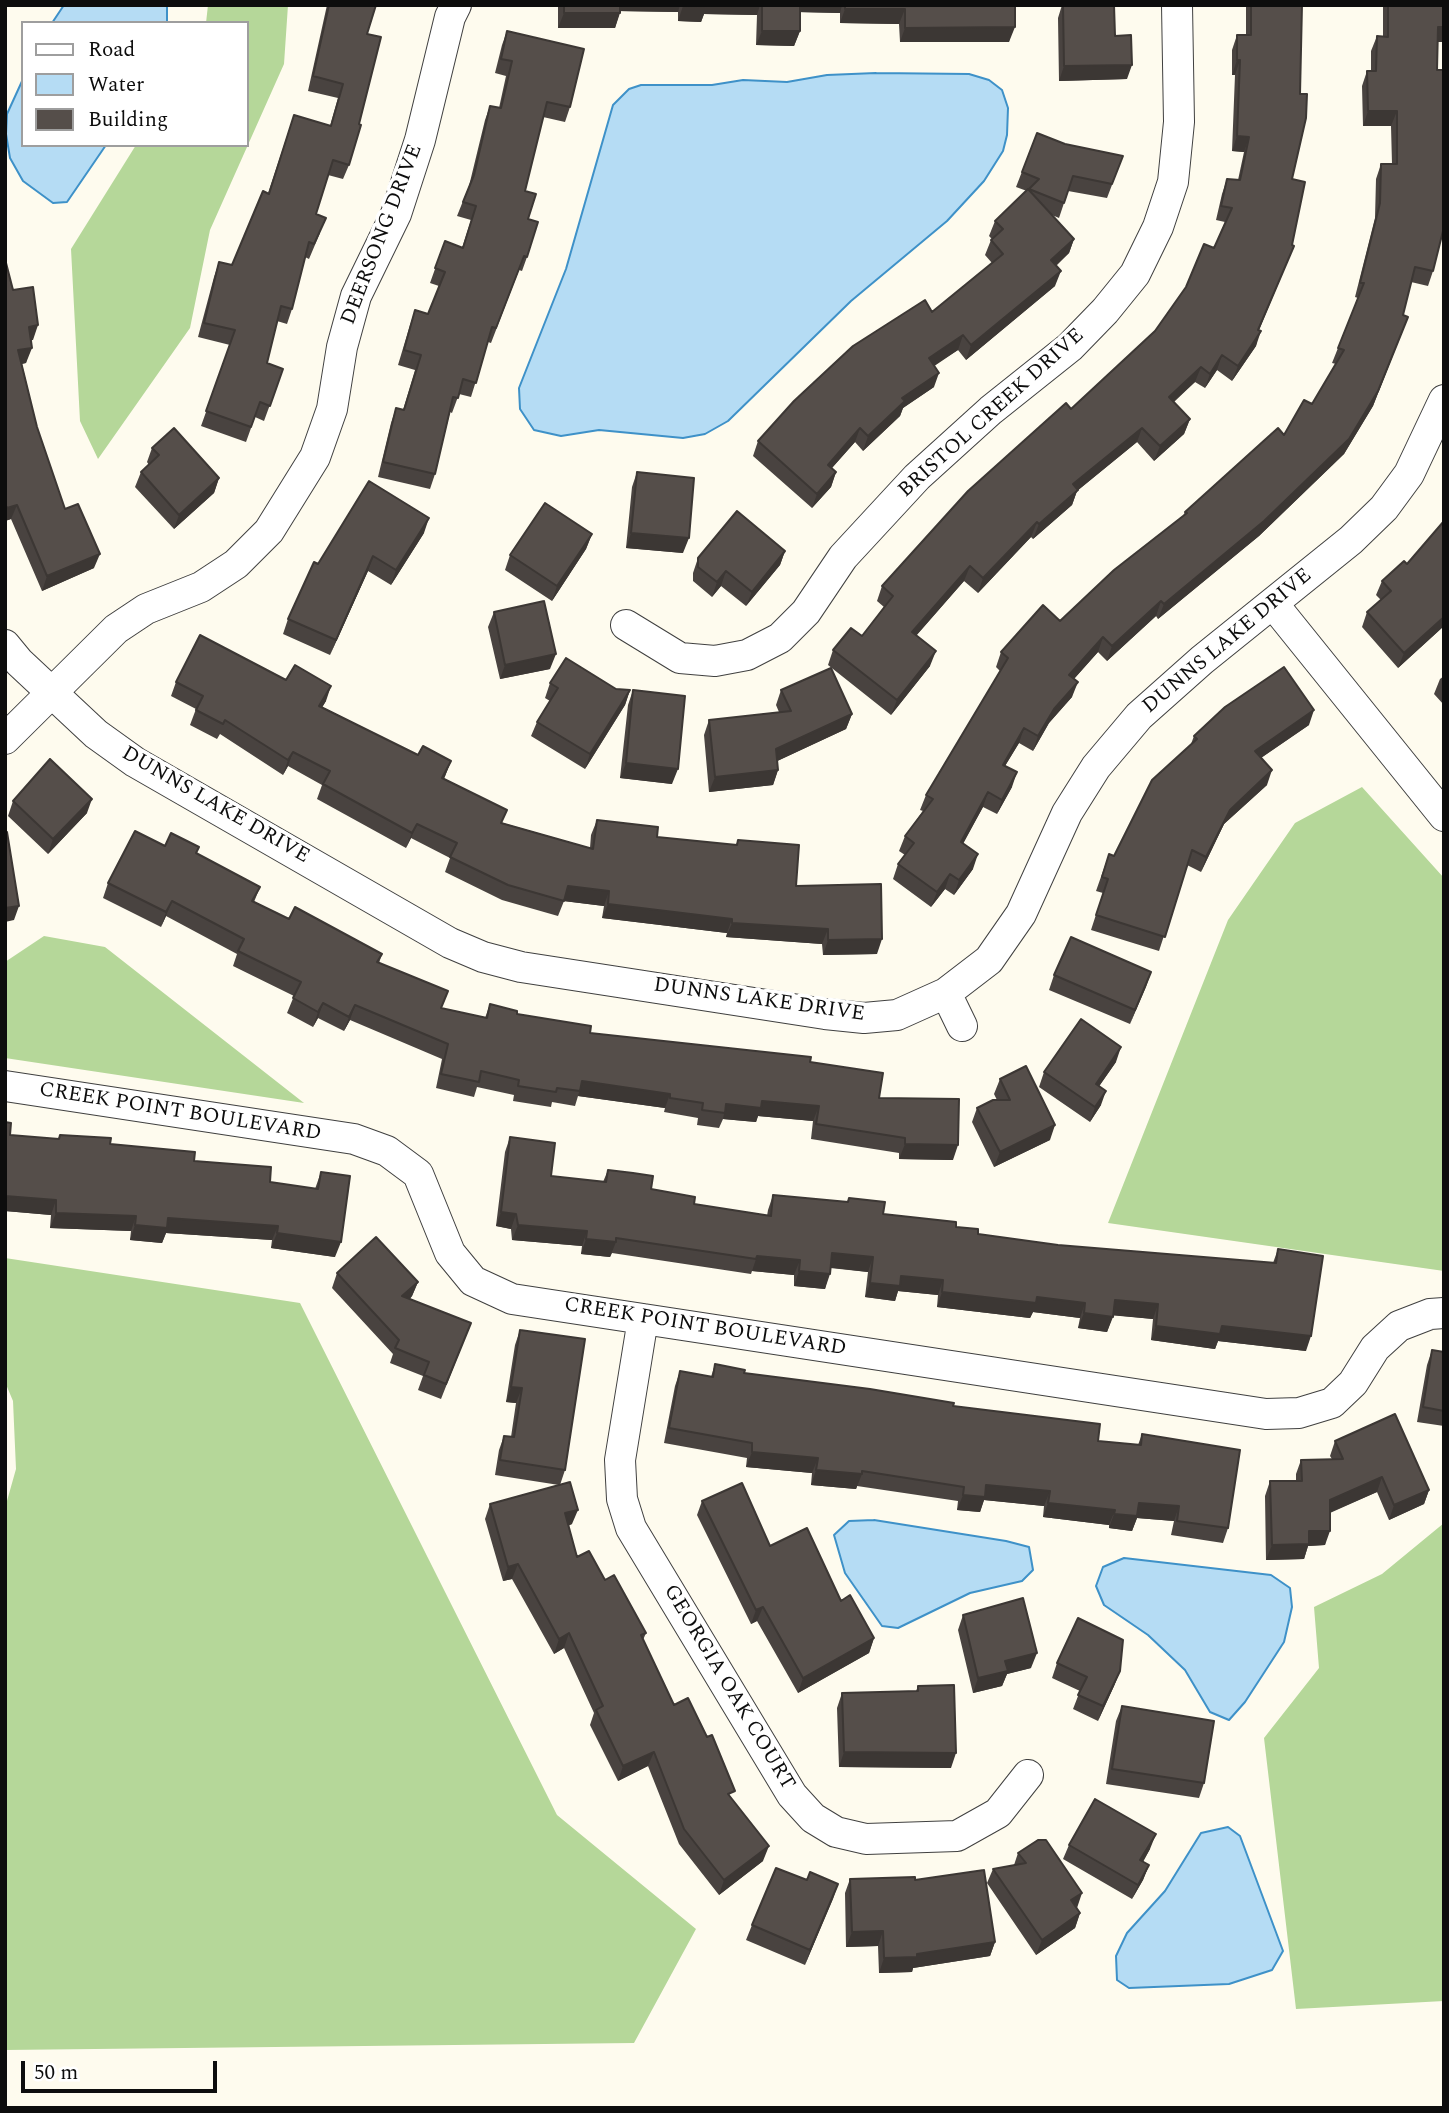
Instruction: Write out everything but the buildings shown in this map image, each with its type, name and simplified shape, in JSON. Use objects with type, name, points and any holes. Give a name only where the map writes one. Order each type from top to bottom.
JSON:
[{"type":"street","name":"DEERSONG DRIVE","points":[[5,739],[53,695],[116,629],[146,609],[201,587],[236,564],[269,531],[315,457],[332,409],[342,347],[356,296],[396,214],[420,140],[450,17],[456,5]]},
{"type":"street","name":"BRISTOL CREEK DRIVE","points":[[626,625],[680,658],[715,661],[747,656],[780,638],[806,612],[843,557],[917,477],[991,410],[1070,346],[1105,311],[1135,274],[1158,227],[1173,182],[1179,122],[1177,5]]},
{"type":"street","name":"DUNNS LAKE DRIVE","points":[[5,645],[53,695],[96,734],[135,762],[450,943],[483,957],[535,969],[851,1017],[897,1015],[946,993],[989,960],[1021,914],[1067,813],[1096,767],[1139,716],[1202,660],[1274,605],[1351,540],[1384,508],[1409,474],[1444,400]]},
{"type":"street","points":[[1274,605],[1444,816]]},
{"type":"street","points":[[946,993],[962,1026]]},
{"type":"street","name":"CREEK POINT BOULEVARD","points":[[5,1086],[354,1139],[376,1147],[418,1174],[450,1253],[472,1281],[512,1299],[1277,1414],[1299,1413],[1332,1403],[1353,1382],[1375,1348],[1399,1326],[1430,1314],[1444,1313]]},
{"type":"street","name":"GEORGIA OAK COURT","points":[[643,1319],[620,1460],[622,1499],[631,1528],[792,1795],[813,1818],[835,1832],[866,1839],[957,1836],[998,1813],[1028,1775]]},
{"type":"green space","points":[[208,5],[288,5],[284,64],[248,145],[248,21],[206,21]]},
{"type":"green space","points":[[135,147],[247,147],[210,230],[190,328],[98,459],[80,421],[71,249]]},
{"type":"green space","points":[[1362,787],[1444,878],[1444,1271],[1108,1223],[1228,920],[1295,823]]},
{"type":"green space","points":[[44,936],[105,947],[304,1103],[5,1058],[5,962]]},
{"type":"green space","points":[[5,1258],[300,1303],[557,1815],[696,1929],[634,2043],[5,2050],[5,1508],[16,1469],[13,1401],[5,1382]]},
{"type":"green space","points":[[1444,1523],[1444,2001],[1296,2009],[1264,1738],[1319,1668],[1314,1607],[1382,1574]]},
{"type":"water","points":[[64,5],[167,5],[167,21],[53,21]]},
{"type":"water","points":[[969,74],[989,80],[1002,90],[1008,108],[1007,135],[1003,151],[984,181],[947,221],[851,301],[728,421],[705,434],[683,438],[599,430],[561,436],[534,430],[520,409],[519,388],[566,269],[613,105],[629,89],[641,85],[712,85],[743,80],[787,82],[827,75]]},
{"type":"water","points":[[21,83],[21,147],[105,147],[67,202],[53,203],[23,181],[10,158],[6,134],[7,114]]},
{"type":"water","points":[[874,1520],[1029,1547],[1033,1570],[1022,1581],[970,1593],[898,1628],[882,1626],[845,1573],[834,1535],[849,1521]]},
{"type":"water","points":[[1124,1558],[1271,1575],[1290,1588],[1292,1607],[1284,1642],[1245,1702],[1229,1720],[1210,1712],[1185,1670],[1148,1635],[1104,1605],[1096,1586],[1103,1567]]},
{"type":"water","points":[[1228,1827],[1240,1836],[1283,1951],[1272,1970],[1229,1984],[1129,1988],[1117,1980],[1116,1956],[1127,1933],[1165,1891],[1201,1833]]}]
